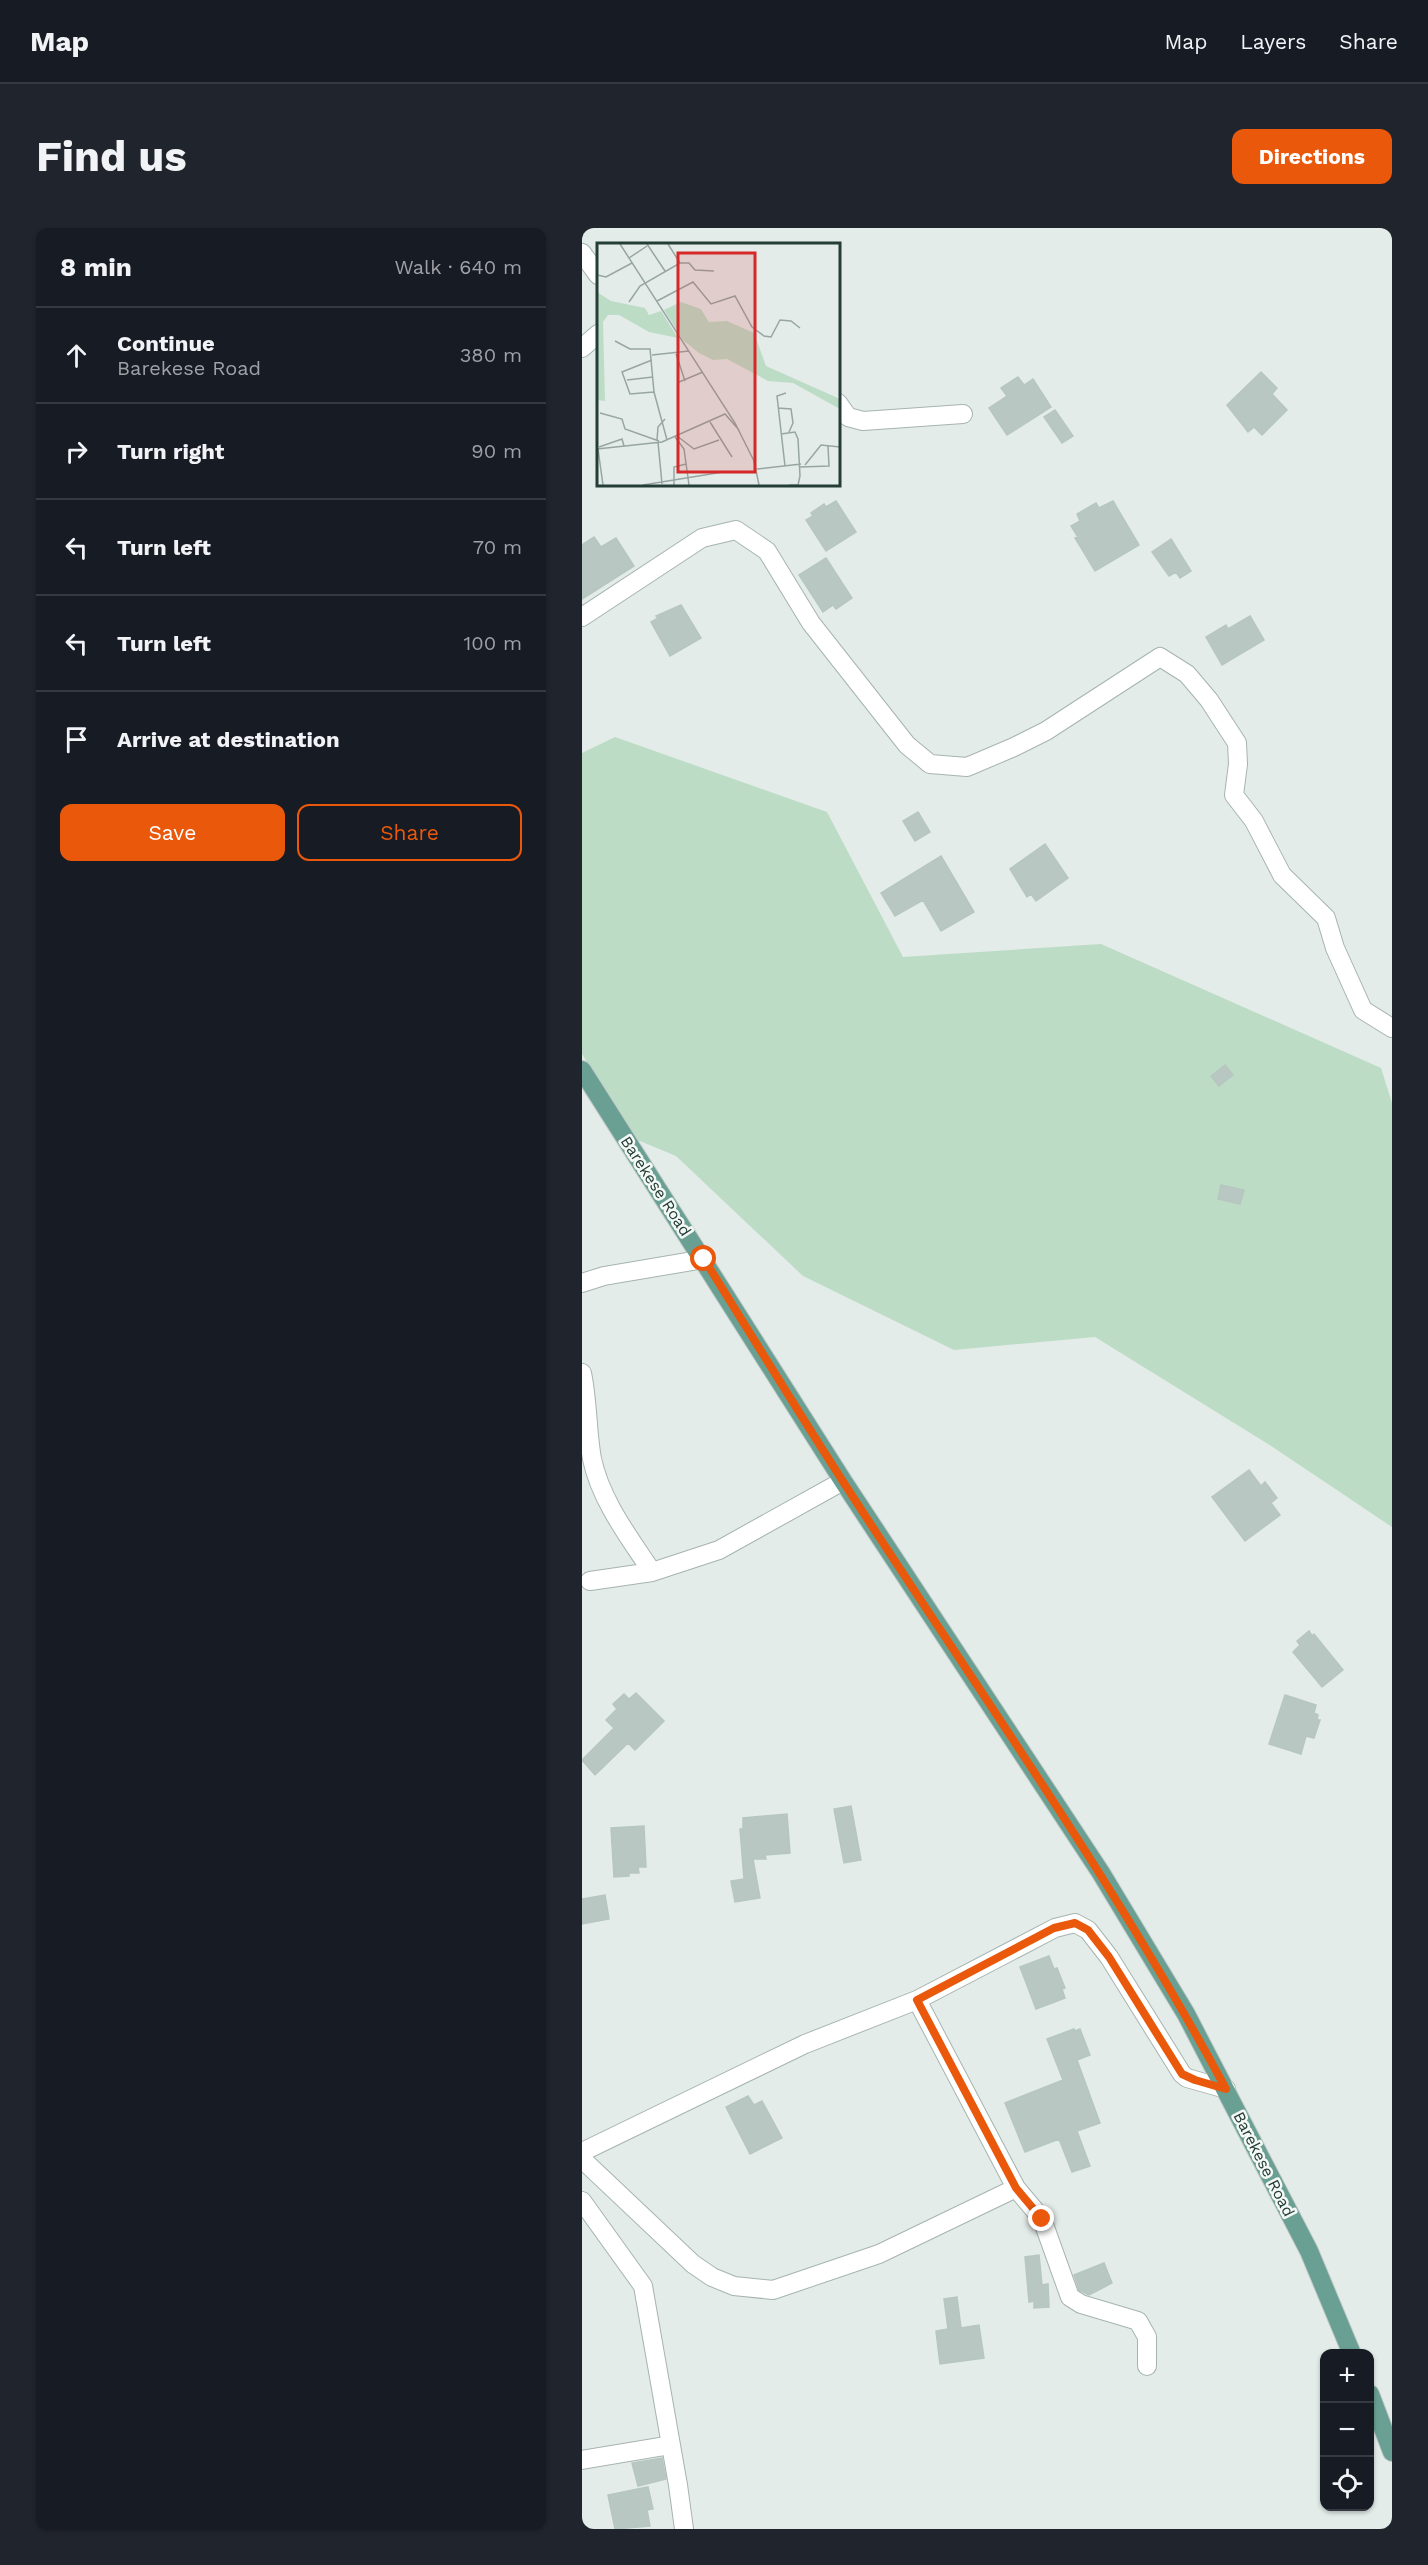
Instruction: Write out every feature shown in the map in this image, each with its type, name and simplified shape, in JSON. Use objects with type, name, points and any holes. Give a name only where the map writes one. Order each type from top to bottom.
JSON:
[{"type":"main road","name":"Barekese Road","points":[[582,1070],[843,1481],[1101,1874],[1186,2014],[1309,2251],[1350,2349]]},
{"type":"main road","points":[[1373,2403],[1392,2452]]},
{"type":"street","points":[[582,253],[597,274]]},
{"type":"street","points":[[582,348],[597,335]]},
{"type":"street","points":[[840,406],[848,417],[862,421],[963,414]]},
{"type":"street","points":[[582,617],[702,538],[736,530],[767,551],[811,623],[907,745],[930,764],[967,767],[1046,731],[1160,657],[1187,674],[1209,700],[1237,744],[1238,764],[1234,795],[1254,821],[1282,875],[1326,918],[1335,948],[1363,1010],[1392,1028]]},
{"type":"street","points":[[582,1283],[604,1276],[704,1259]]},
{"type":"street","points":[[582,1373],[587,1395],[592,1460],[611,1509],[652,1572]]},
{"type":"street","points":[[590,1581],[652,1572],[719,1550],[843,1481]]},
{"type":"street","points":[[582,2152],[805,2044],[917,2000],[1054,1928],[1075,1923],[1088,1930],[1109,1957],[1182,2074],[1226,2089]]},
{"type":"street","points":[[917,2000],[1016,2188],[1042,2219],[1070,2296],[1081,2304],[1137,2321],[1147,2337],[1147,2366]]},
{"type":"street","points":[[582,2159],[693,2264],[712,2277],[734,2286],[755,2290],[773,2290],[879,2254],[1016,2188]]},
{"type":"street","points":[[582,2201],[643,2286],[684,2529]]},
{"type":"street","points":[[582,2460],[671,2445]]},
{"type":"green space","points":[[615,737],[827,812],[903,957],[1101,944],[1381,1068],[1392,1103],[1392,1527],[1268,1444],[1095,1337],[954,1350],[803,1276],[676,1156],[635,1139],[582,1054],[582,753]]},
{"type":"building","points":[[1261,372],[1277,388],[1272,394],[1287,410],[1262,435],[1254,427],[1248,432],[1227,405]]},
{"type":"building","points":[[1018,377],[1024,385],[1033,379],[1051,407],[1007,435],[989,408],[1007,396],[1001,388]]},
{"type":"building","points":[[1055,410],[1073,436],[1062,443],[1044,417]]},
{"type":"building","points":[[836,501],[856,532],[826,551],[806,520],[813,516],[811,513],[824,504],[826,507]]},
{"type":"building","points":[[1113,501],[1139,545],[1095,571],[1075,538],[1078,537],[1071,526],[1080,521],[1077,514],[1096,503],[1099,508]]},
{"type":"building","points":[[594,537],[601,547],[616,538],[634,566],[582,599],[582,545]]},
{"type":"building","points":[[1171,539],[1191,571],[1180,578],[1176,572],[1169,576],[1152,552]]},
{"type":"building","points":[[826,558],[852,598],[836,609],[833,605],[823,612],[799,575]]},
{"type":"building","points":[[681,605],[701,638],[670,656],[651,622],[658,618],[656,616]]},
{"type":"building","points":[[1250,616],[1264,640],[1222,665],[1206,637],[1226,625],[1228,629]]},
{"type":"building","points":[[918,812],[930,832],[915,841],[903,821]]},
{"type":"building","points":[[1045,844],[1068,878],[1036,901],[1031,894],[1027,897],[1010,869]]},
{"type":"building","points":[[941,856],[974,912],[941,931],[923,900],[895,916],[881,893]]},
{"type":"building","points":[[1225,1065],[1233,1075],[1219,1086],[1211,1076]]},
{"type":"building","points":[[1221,1185],[1244,1190],[1240,1204],[1218,1199]]},
{"type":"building","points":[[1249,1470],[1261,1486],[1265,1482],[1277,1498],[1271,1503],[1280,1515],[1245,1541],[1212,1497]]},
{"type":"building","points":[[1309,1631],[1343,1670],[1322,1687],[1293,1652],[1300,1645],[1297,1641]]},
{"type":"building","points":[[636,1693],[664,1721],[635,1750],[628,1743],[595,1775],[582,1760],[614,1728],[606,1720],[617,1709],[613,1704],[624,1694],[629,1699]]},
{"type":"building","points":[[1285,1695],[1316,1705],[1314,1713],[1318,1715],[1317,1720],[1320,1720],[1314,1738],[1306,1736],[1301,1754],[1269,1744]]},
{"type":"building","points":[[851,1806],[861,1860],[844,1863],[834,1809]]},
{"type":"building","points":[[787,1814],[790,1853],[765,1855],[766,1859],[753,1859],[760,1898],[735,1902],[731,1881],[744,1879],[740,1829],[743,1829],[743,1818]]},
{"type":"building","points":[[644,1826],[646,1867],[638,1867],[639,1873],[614,1877],[611,1828]]},
{"type":"building","points":[[605,1895],[609,1919],[582,1924],[582,1899]]},
{"type":"building","points":[[1049,1956],[1065,1988],[1062,1989],[1065,1998],[1036,2009],[1020,1967]]},
{"type":"building","points":[[1074,2029],[1075,2031],[1080,2029],[1090,2055],[1077,2060],[1100,2123],[1077,2131],[1090,2166],[1072,2172],[1059,2139],[1025,2152],[1005,2103],[1063,2080],[1047,2039]]},
{"type":"building","points":[[748,2096],[754,2105],[762,2101],[782,2138],[750,2154],[726,2107]]},
{"type":"building","points":[[1039,2255],[1042,2285],[1048,2284],[1049,2307],[1034,2308],[1034,2301],[1029,2302],[1025,2257]]},
{"type":"building","points":[[1104,2263],[1112,2283],[1089,2295],[1079,2290],[1074,2275]]},
{"type":"building","points":[[957,2297],[961,2328],[979,2325],[984,2358],[940,2364],[936,2331],[948,2329],[944,2299]]},
{"type":"building","points":[[662,2458],[666,2479],[638,2486],[632,2463]]},
{"type":"building","points":[[648,2487],[653,2509],[647,2510],[650,2526],[615,2529],[608,2495]]},
{"type":"route","points":[[704,1259],[843,1481],[1101,1874],[1186,2014],[1226,2089],[1188,2078],[1182,2074],[1109,1957],[1088,1930],[1075,1923],[1054,1928],[917,2000],[1016,2188],[1042,2219]]}]
